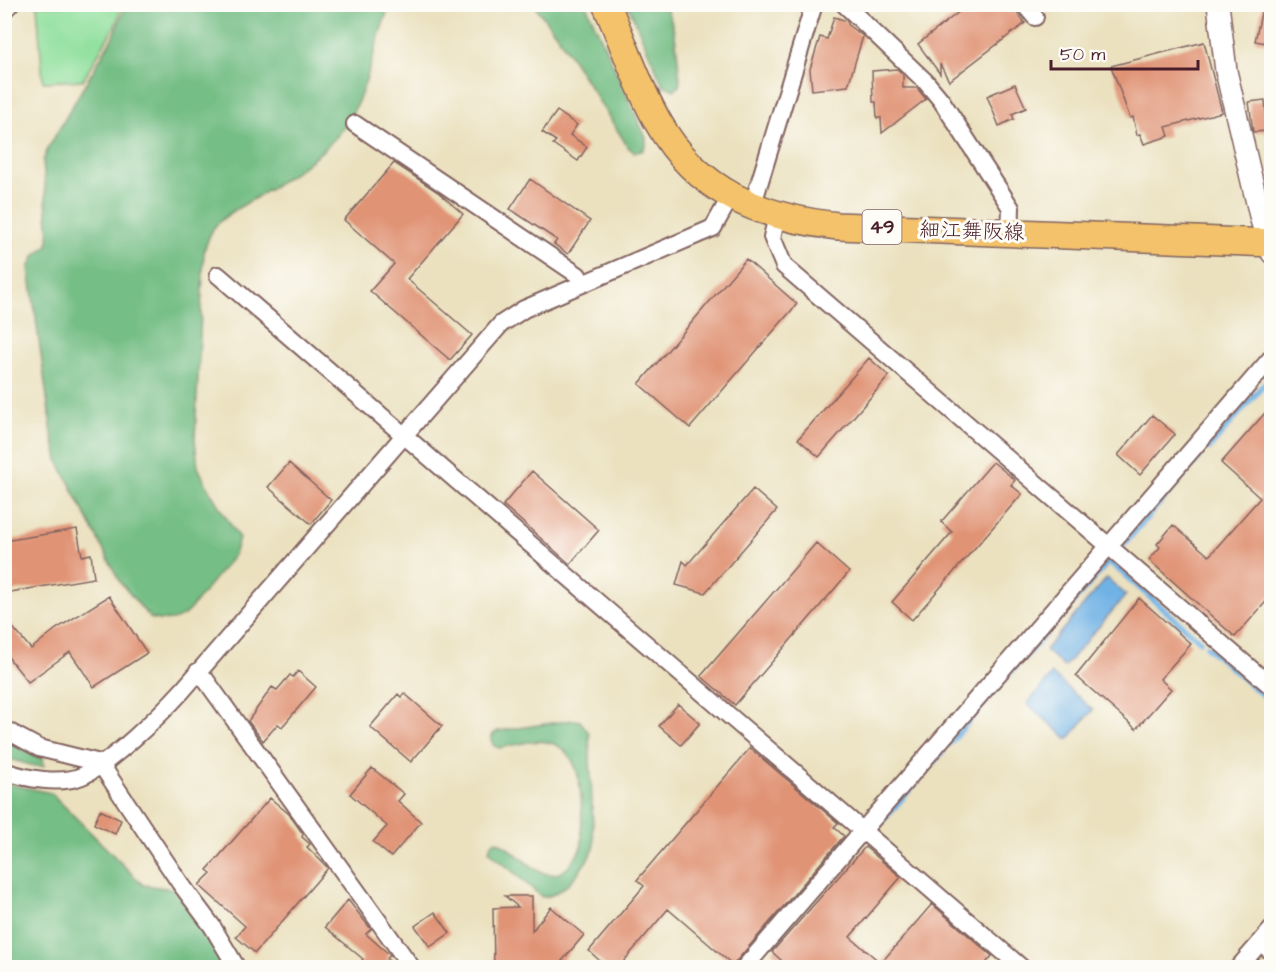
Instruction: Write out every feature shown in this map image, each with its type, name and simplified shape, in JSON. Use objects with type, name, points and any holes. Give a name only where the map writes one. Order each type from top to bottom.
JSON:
[{"type":"main road","name":"細江舞阪線","points":[[606,4],[651,108],[671,143],[705,179],[741,201],[777,216],[838,226],[1010,232],[1270,246]]},
{"type":"street","points":[[4,10],[10,4]]},
{"type":"street","points":[[4,771],[33,778],[73,778],[88,773],[100,764],[151,723],[501,324],[524,309],[713,228],[741,201],[814,4]]},
{"type":"street","points":[[844,4],[934,91],[1011,208],[1010,232]]},
{"type":"street","points":[[1218,4],[1226,71],[1270,246]]},
{"type":"street","points":[[355,124],[578,275],[582,284]]},
{"type":"street","points":[[777,216],[772,237],[784,266],[1272,687]]},
{"type":"street","points":[[218,275],[1022,968]]},
{"type":"street","points":[[744,968],[1272,357]]},
{"type":"street","points":[[197,672],[205,679],[412,968]]},
{"type":"street","points":[[4,729],[39,748],[100,764],[180,883],[212,926],[237,968]]},
{"type":"street","points":[[1238,968],[1266,947],[1272,929]]},
{"type":"green space","points":[[37,5],[122,5],[117,22],[83,80],[43,82]]},
{"type":"green space","points":[[126,5],[390,5],[363,90],[347,122],[337,136],[299,169],[222,219],[212,231],[204,250],[195,440],[198,467],[209,490],[239,538],[234,555],[187,613],[169,620],[150,618],[120,582],[59,463],[52,434],[29,268],[35,255],[48,245],[49,238],[43,161],[48,148],[114,35]]},
{"type":"green space","points":[[534,5],[586,5],[646,138],[646,145],[642,151],[634,152],[628,147],[559,38]]},
{"type":"green space","points":[[628,5],[664,5],[672,22],[677,51],[680,80],[679,86],[674,90],[663,85]]},
{"type":"green space","points":[[573,720],[580,721],[589,733],[594,849],[579,872],[565,886],[550,896],[542,897],[489,851],[491,844],[496,841],[532,867],[551,875],[561,873],[570,865],[579,853],[582,844],[580,786],[577,772],[572,759],[563,749],[551,743],[532,742],[500,748],[494,746],[491,740],[493,734],[498,731]]},
{"type":"green space","points":[[5,740],[43,759],[44,766],[34,766],[5,758]]},
{"type":"green space","points":[[4,783],[51,793],[143,885],[173,889],[207,930],[229,967],[5,967]]},
{"type":"water","points":[[1107,578],[1126,595],[1064,667],[1045,650]]},
{"type":"water","points":[[1052,674],[1093,710],[1068,739],[1027,704]]},
{"type":"building","points":[[969,4],[1010,4],[1025,23],[949,81],[940,64],[940,74],[918,44]]},
{"type":"building","points":[[1263,4],[1272,4],[1272,44],[1255,41]]},
{"type":"building","points":[[834,17],[847,21],[849,26],[863,36],[848,86],[812,90],[810,69],[820,37],[827,39]]},
{"type":"building","points":[[1204,42],[1222,112],[1166,127],[1169,136],[1144,144],[1140,134],[1137,135],[1133,117],[1130,118],[1111,66]]},
{"type":"building","points":[[897,69],[903,74],[903,88],[917,88],[926,99],[882,133],[881,118],[877,118],[876,102],[873,102],[872,71]]},
{"type":"building","points":[[1015,84],[1026,108],[1012,114],[1014,119],[999,126],[987,96]]},
{"type":"building","points":[[1265,100],[1268,131],[1253,132],[1249,102]]},
{"type":"building","points":[[557,111],[577,125],[570,135],[587,147],[578,161],[553,144],[556,141],[542,132]]},
{"type":"building","points":[[394,163],[439,193],[463,214],[407,279],[472,335],[450,360],[370,291],[394,264],[344,220]]},
{"type":"building","points":[[530,179],[590,221],[568,254],[554,244],[557,240],[510,209]]},
{"type":"building","points":[[746,259],[797,304],[690,428],[639,384]]},
{"type":"building","points":[[869,358],[889,376],[819,457],[798,439]]},
{"type":"building","points":[[1272,405],[1272,595],[1235,637],[1149,560],[1160,547],[1157,544],[1173,525],[1209,556],[1260,498],[1221,463]]},
{"type":"building","points":[[1152,415],[1175,434],[1140,475],[1118,455]]},
{"type":"building","points":[[993,462],[1015,480],[1011,485],[1022,494],[912,620],[892,602],[952,532],[941,522]]},
{"type":"building","points":[[289,463],[331,500],[311,524],[268,487]]},
{"type":"building","points":[[532,471],[599,530],[570,564],[503,505]]},
{"type":"building","points":[[753,489],[777,510],[705,593],[676,585],[683,561],[687,565]]},
{"type":"building","points":[[77,529],[82,556],[91,554],[94,578],[4,593],[4,541]]},
{"type":"building","points":[[816,543],[849,572],[735,705],[701,676]]},
{"type":"building","points":[[109,596],[147,653],[94,687],[70,652],[28,682],[4,652],[4,617],[31,649],[56,629]]},
{"type":"building","points":[[1139,598],[1191,644],[1160,679],[1171,689],[1136,729],[1076,676]]},
{"type":"building","points":[[298,671],[316,687],[282,727],[278,724],[263,741],[248,721],[272,687],[277,690],[290,675],[293,677]]},
{"type":"building","points":[[404,693],[442,726],[411,762],[370,727],[398,694],[401,697]]},
{"type":"building","points":[[678,704],[700,723],[681,745],[659,726]]},
{"type":"building","points":[[750,748],[838,823],[834,827],[844,836],[733,965],[668,909],[618,968],[608,968],[589,951],[644,886],[637,880]]},
{"type":"building","points":[[372,768],[404,794],[398,801],[421,822],[391,857],[373,842],[387,826],[350,794]]},
{"type":"building","points":[[270,798],[289,814],[303,834],[302,837],[310,844],[307,847],[328,868],[255,953],[236,937],[245,926],[199,885],[211,873],[207,870]]},
{"type":"building","points":[[100,810],[121,820],[115,834],[94,824]]},
{"type":"building","points":[[865,847],[901,877],[850,937],[881,963],[932,904],[992,956],[982,968],[790,968],[772,952]]},
{"type":"building","points":[[505,896],[532,896],[532,931],[551,907],[584,935],[556,968],[494,968],[493,908],[518,907]]},
{"type":"building","points":[[348,900],[371,929],[366,934],[390,955],[387,959],[397,968],[356,968],[363,959],[325,927]]},
{"type":"building","points":[[435,912],[450,933],[430,947],[415,926]]},
{"type":"waterway","points":[[1209,448],[1272,375]]},
{"type":"waterway","points":[[1123,545],[1201,455]]},
{"type":"waterway","points":[[1109,561],[1200,641]]},
{"type":"waterway","points":[[1024,658],[1108,562]]},
{"type":"waterway","points":[[1207,647],[1272,703]]},
{"type":"waterway","points":[[949,744],[1016,666]]},
{"type":"waterway","points":[[877,827],[943,751]]},
{"type":"waterway","points":[[1251,968],[1264,953]]}]
